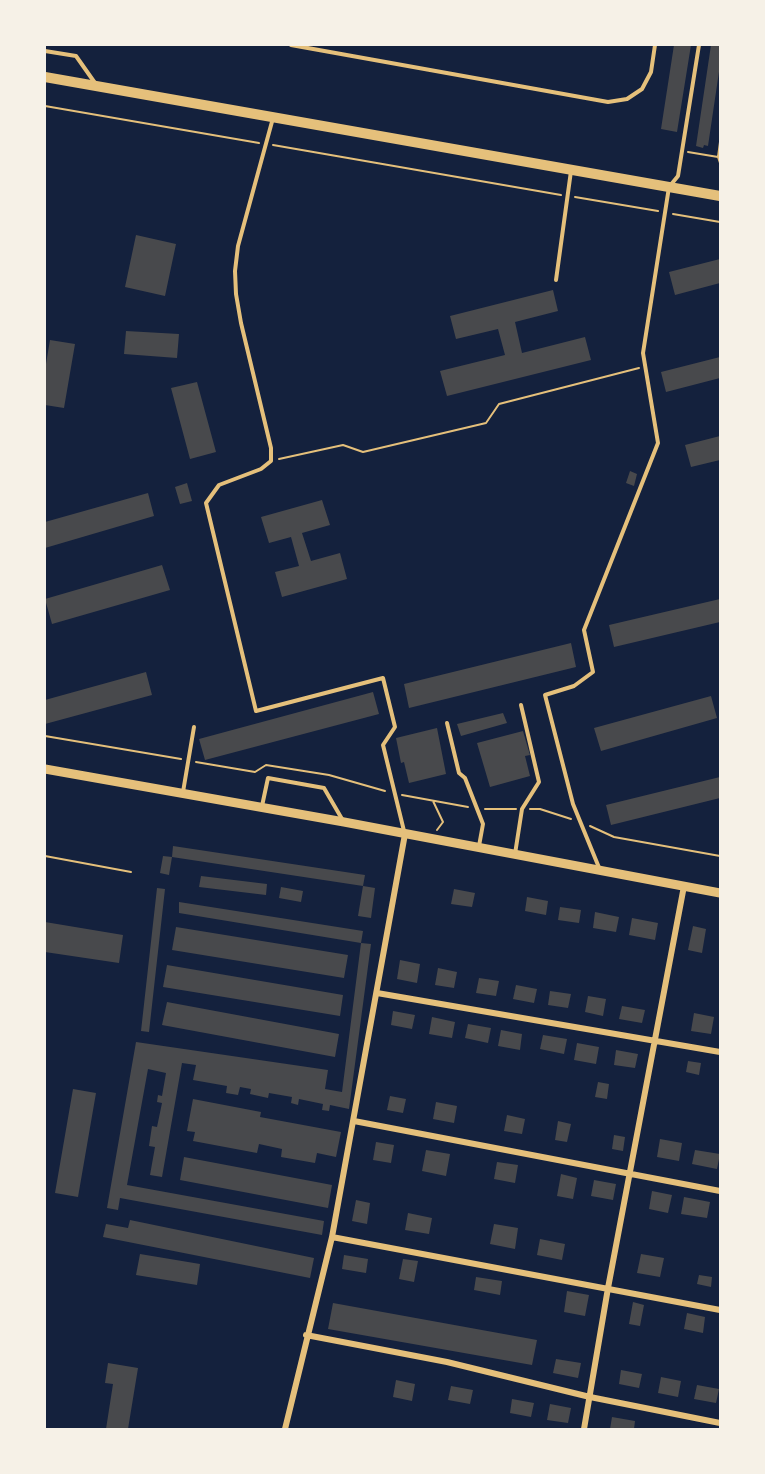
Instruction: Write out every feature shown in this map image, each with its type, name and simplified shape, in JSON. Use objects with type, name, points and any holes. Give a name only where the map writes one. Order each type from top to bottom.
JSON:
[{"type":"main road","points":[[45,77],[720,196]]},
{"type":"street","points":[[45,769],[344,822],[720,893]]},
{"type":"street","points":[[285,1429],[306,1335],[332,1237],[405,834]]},
{"type":"street","points":[[584,1429],[608,1288],[684,886]]},
{"type":"street","points":[[377,993],[720,1052]]},
{"type":"street","points":[[354,1120],[720,1191]]},
{"type":"street","points":[[332,1237],[720,1310]]},
{"type":"street","points":[[306,1335],[447,1362],[590,1397],[720,1423]]},
{"type":"lane","points":[[291,45],[608,102],[627,99],[642,89],[651,72],[655,45]]},
{"type":"lane","points":[[600,871],[573,804],[545,695],[574,686],[593,672],[584,630],[658,443],[643,353],[669,187],[678,176],[699,45]]},
{"type":"lane","points":[[45,51],[76,56],[97,87]]},
{"type":"lane","points":[[273,118],[238,246],[235,271],[241,323],[271,448],[271,461],[261,469],[219,485],[206,503],[256,711],[383,678],[395,727],[383,745],[405,834]]},
{"type":"lane","points":[[556,280],[571,170]]},
{"type":"lane","points":[[515,854],[522,809],[539,782],[521,705]]},
{"type":"lane","points":[[447,723],[459,773],[465,778],[483,824],[478,848]]},
{"type":"lane","points":[[182,794],[194,727]]},
{"type":"lane","points":[[262,808],[268,778],[324,788],[344,822]]},
{"type":"path","points":[[45,106],[720,222]]},
{"type":"path","points":[[720,142],[718,157],[720,163]]},
{"type":"path","points":[[682,151],[718,157]]},
{"type":"path","points":[[271,461],[343,445],[363,452],[486,423],[499,404],[645,367]]},
{"type":"path","points":[[45,736],[255,772],[266,765],[329,776],[396,794],[477,809],[540,809],[582,822],[614,837],[720,856]]},
{"type":"path","points":[[433,801],[443,822],[435,833]]},
{"type":"path","points":[[45,856],[131,872]]},
{"type":"building","points":[[674,45],[691,45],[677,132],[661,129]]},
{"type":"building","points":[[711,45],[720,45],[720,65],[708,146],[704,145],[703,148],[696,146]]},
{"type":"building","points":[[136,235],[176,244],[165,296],[125,287]]},
{"type":"building","points":[[720,259],[720,283],[675,295],[669,272]]},
{"type":"building","points":[[553,290],[558,311],[515,322],[522,353],[585,337],[591,360],[447,396],[440,371],[505,355],[498,329],[456,339],[450,316]]},
{"type":"building","points":[[126,331],[179,334],[177,358],[124,354]]},
{"type":"building","points":[[50,340],[75,344],[64,408],[45,405],[45,370]]},
{"type":"building","points":[[720,357],[720,378],[666,392],[661,372]]},
{"type":"building","points":[[197,382],[216,452],[190,459],[171,388]]},
{"type":"building","points":[[720,436],[720,460],[691,467],[685,445]]},
{"type":"building","points":[[630,471],[637,474],[634,486],[626,483]]},
{"type":"building","points":[[187,483],[192,501],[180,504],[175,487]]},
{"type":"building","points":[[148,493],[154,516],[45,548],[45,522]]},
{"type":"building","points":[[322,500],[330,525],[302,533],[311,561],[340,553],[347,579],[282,597],[275,572],[299,566],[291,537],[269,543],[261,517]]},
{"type":"building","points":[[162,565],[170,590],[52,624],[45,599]]},
{"type":"building","points":[[720,599],[720,622],[614,647],[609,625]]},
{"type":"building","points":[[571,643],[576,667],[409,708],[404,684]]},
{"type":"building","points":[[146,672],[152,695],[45,724],[45,700]]},
{"type":"building","points":[[373,692],[379,714],[205,760],[199,739]]},
{"type":"building","points":[[711,696],[717,718],[601,751],[594,728]]},
{"type":"building","points":[[503,713],[507,723],[461,736],[457,724]]},
{"type":"building","points":[[437,728],[446,774],[409,783],[404,762],[401,763],[396,738]]},
{"type":"building","points":[[523,731],[530,755],[525,756],[530,776],[490,787],[477,743]]},
{"type":"building","points":[[720,777],[720,798],[611,825],[606,805]]},
{"type":"building","points":[[173,846],[365,875],[363,886],[172,857]]},
{"type":"building","points":[[163,856],[172,857],[169,875],[160,873]]},
{"type":"building","points":[[201,876],[267,884],[266,895],[199,887]]},
{"type":"building","points":[[363,886],[375,888],[371,918],[358,916]]},
{"type":"building","points":[[281,887],[303,891],[301,902],[279,898]]},
{"type":"building","points":[[157,888],[165,889],[149,1032],[141,1031]]},
{"type":"building","points":[[454,889],[475,893],[472,907],[451,904]]},
{"type":"building","points":[[527,897],[548,901],[546,915],[525,911]]},
{"type":"building","points":[[179,902],[363,931],[361,943],[179,913]]},
{"type":"building","points":[[560,907],[581,910],[579,923],[558,920]]},
{"type":"building","points":[[595,912],[619,917],[616,932],[593,928]]},
{"type":"building","points":[[632,918],[658,923],[655,940],[629,935]]},
{"type":"building","points":[[45,922],[123,935],[119,963],[45,952]]},
{"type":"building","points":[[693,926],[706,929],[702,953],[688,950]]},
{"type":"building","points":[[176,927],[348,955],[344,978],[172,950]]},
{"type":"building","points":[[361,943],[371,944],[349,1109],[330,1105],[329,1111],[322,1110],[323,1104],[299,1099],[298,1105],[291,1103],[292,1097],[269,1093],[268,1098],[250,1094],[251,1089],[240,1087],[238,1095],[226,1093],[227,1086],[193,1080],[196,1065],[182,1063],[162,1177],[150,1175],[155,1147],[149,1146],[152,1126],[157,1127],[162,1103],[157,1102],[158,1095],[162,1096],[166,1073],[148,1069],[127,1185],[324,1221],[322,1235],[120,1198],[118,1210],[107,1208],[136,1042],[328,1070],[325,1089],[342,1092]]},
{"type":"building","points":[[400,960],[420,964],[417,983],[397,979]]},
{"type":"building","points":[[167,965],[343,995],[340,1016],[163,987]]},
{"type":"building","points":[[438,968],[457,972],[454,988],[435,985]]},
{"type":"building","points":[[479,978],[499,981],[496,996],[476,993]]},
{"type":"building","points":[[516,985],[537,989],[534,1003],[513,999]]},
{"type":"building","points":[[550,991],[571,994],[568,1008],[548,1005]]},
{"type":"building","points":[[588,996],[606,999],[603,1016],[585,1012]]},
{"type":"building","points":[[167,1002],[339,1034],[335,1057],[162,1025]]},
{"type":"building","points":[[622,1006],[645,1010],[642,1023],[619,1019]]},
{"type":"building","points":[[393,1011],[415,1015],[412,1029],[391,1025]]},
{"type":"building","points":[[694,1013],[714,1017],[711,1034],[691,1031]]},
{"type":"building","points":[[432,1017],[455,1022],[452,1038],[429,1034]]},
{"type":"building","points":[[468,1024],[491,1028],[488,1043],[465,1038]]},
{"type":"building","points":[[501,1030],[522,1034],[520,1050],[498,1046]]},
{"type":"building","points":[[543,1035],[567,1039],[564,1054],[540,1049]]},
{"type":"building","points":[[577,1043],[599,1047],[596,1064],[574,1060]]},
{"type":"building","points":[[616,1050],[638,1054],[635,1068],[614,1065]]},
{"type":"building","points":[[688,1061],[701,1063],[699,1075],[686,1072]]},
{"type":"building","points":[[598,1082],[609,1084],[607,1099],[595,1097]]},
{"type":"building","points":[[73,1089],[96,1093],[78,1197],[55,1193]]},
{"type":"building","points":[[390,1096],[406,1099],[403,1113],[387,1110]]},
{"type":"building","points":[[193,1099],[261,1112],[260,1117],[341,1132],[336,1157],[317,1153],[315,1163],[281,1157],[282,1149],[259,1144],[257,1153],[193,1141],[195,1132],[187,1131]]},
{"type":"building","points":[[436,1102],[457,1106],[454,1123],[433,1119]]},
{"type":"building","points":[[507,1115],[525,1119],[522,1134],[504,1131]]},
{"type":"building","points":[[558,1121],[571,1124],[567,1142],[555,1140]]},
{"type":"building","points":[[614,1135],[625,1137],[623,1151],[612,1149]]},
{"type":"building","points":[[660,1139],[682,1143],[679,1161],[657,1157]]},
{"type":"building","points":[[376,1142],[394,1145],[391,1163],[373,1160]]},
{"type":"building","points":[[426,1150],[450,1154],[446,1176],[422,1171]]},
{"type":"building","points":[[695,1150],[720,1154],[717,1169],[692,1164]]},
{"type":"building","points":[[184,1157],[332,1185],[328,1208],[180,1180]]},
{"type":"building","points":[[497,1162],[518,1165],[515,1183],[494,1179]]},
{"type":"building","points":[[561,1174],[577,1178],[573,1199],[557,1196]]},
{"type":"building","points":[[594,1180],[616,1184],[613,1200],[591,1196]]},
{"type":"building","points":[[652,1191],[672,1195],[668,1213],[649,1209]]},
{"type":"building","points":[[684,1197],[710,1202],[707,1218],[681,1214]]},
{"type":"building","points":[[356,1200],[370,1203],[367,1224],[352,1221]]},
{"type":"building","points":[[408,1213],[432,1218],[429,1234],[405,1230]]},
{"type":"building","points":[[130,1220],[314,1258],[310,1278],[103,1237],[106,1224],[128,1228]]},
{"type":"building","points":[[494,1224],[518,1228],[515,1249],[490,1244]]},
{"type":"building","points":[[540,1239],[565,1244],[562,1260],[537,1255]]},
{"type":"building","points":[[140,1254],[200,1264],[197,1285],[136,1275]]},
{"type":"building","points":[[641,1254],[664,1258],[660,1277],[637,1273]]},
{"type":"building","points":[[344,1255],[368,1259],[366,1273],[342,1269]]},
{"type":"building","points":[[403,1259],[418,1261],[414,1282],[399,1279]]},
{"type":"building","points":[[699,1275],[712,1277],[711,1287],[697,1284]]},
{"type":"building","points":[[476,1277],[502,1281],[500,1295],[474,1290]]},
{"type":"building","points":[[567,1291],[589,1295],[585,1316],[564,1312]]},
{"type":"building","points":[[633,1302],[644,1305],[640,1326],[629,1324]]},
{"type":"building","points":[[333,1303],[537,1340],[532,1365],[328,1329]]},
{"type":"building","points":[[687,1313],[705,1317],[703,1333],[684,1329]]},
{"type":"building","points":[[556,1359],[581,1363],[578,1378],[553,1373]]},
{"type":"building","points":[[108,1363],[138,1368],[128,1429],[106,1429],[113,1384],[105,1383]]},
{"type":"building","points":[[621,1370],[642,1374],[639,1388],[619,1384]]},
{"type":"building","points":[[661,1377],[681,1381],[678,1397],[658,1393]]},
{"type":"building","points":[[396,1380],[415,1384],[412,1401],[393,1397]]},
{"type":"building","points":[[697,1385],[719,1389],[716,1403],[694,1399]]},
{"type":"building","points":[[451,1386],[473,1390],[470,1404],[448,1400]]},
{"type":"building","points":[[512,1399],[534,1403],[531,1417],[510,1413]]},
{"type":"building","points":[[550,1404],[571,1408],[568,1423],[547,1420]]},
{"type":"building","points":[[612,1417],[635,1421],[634,1429],[610,1429]]}]
